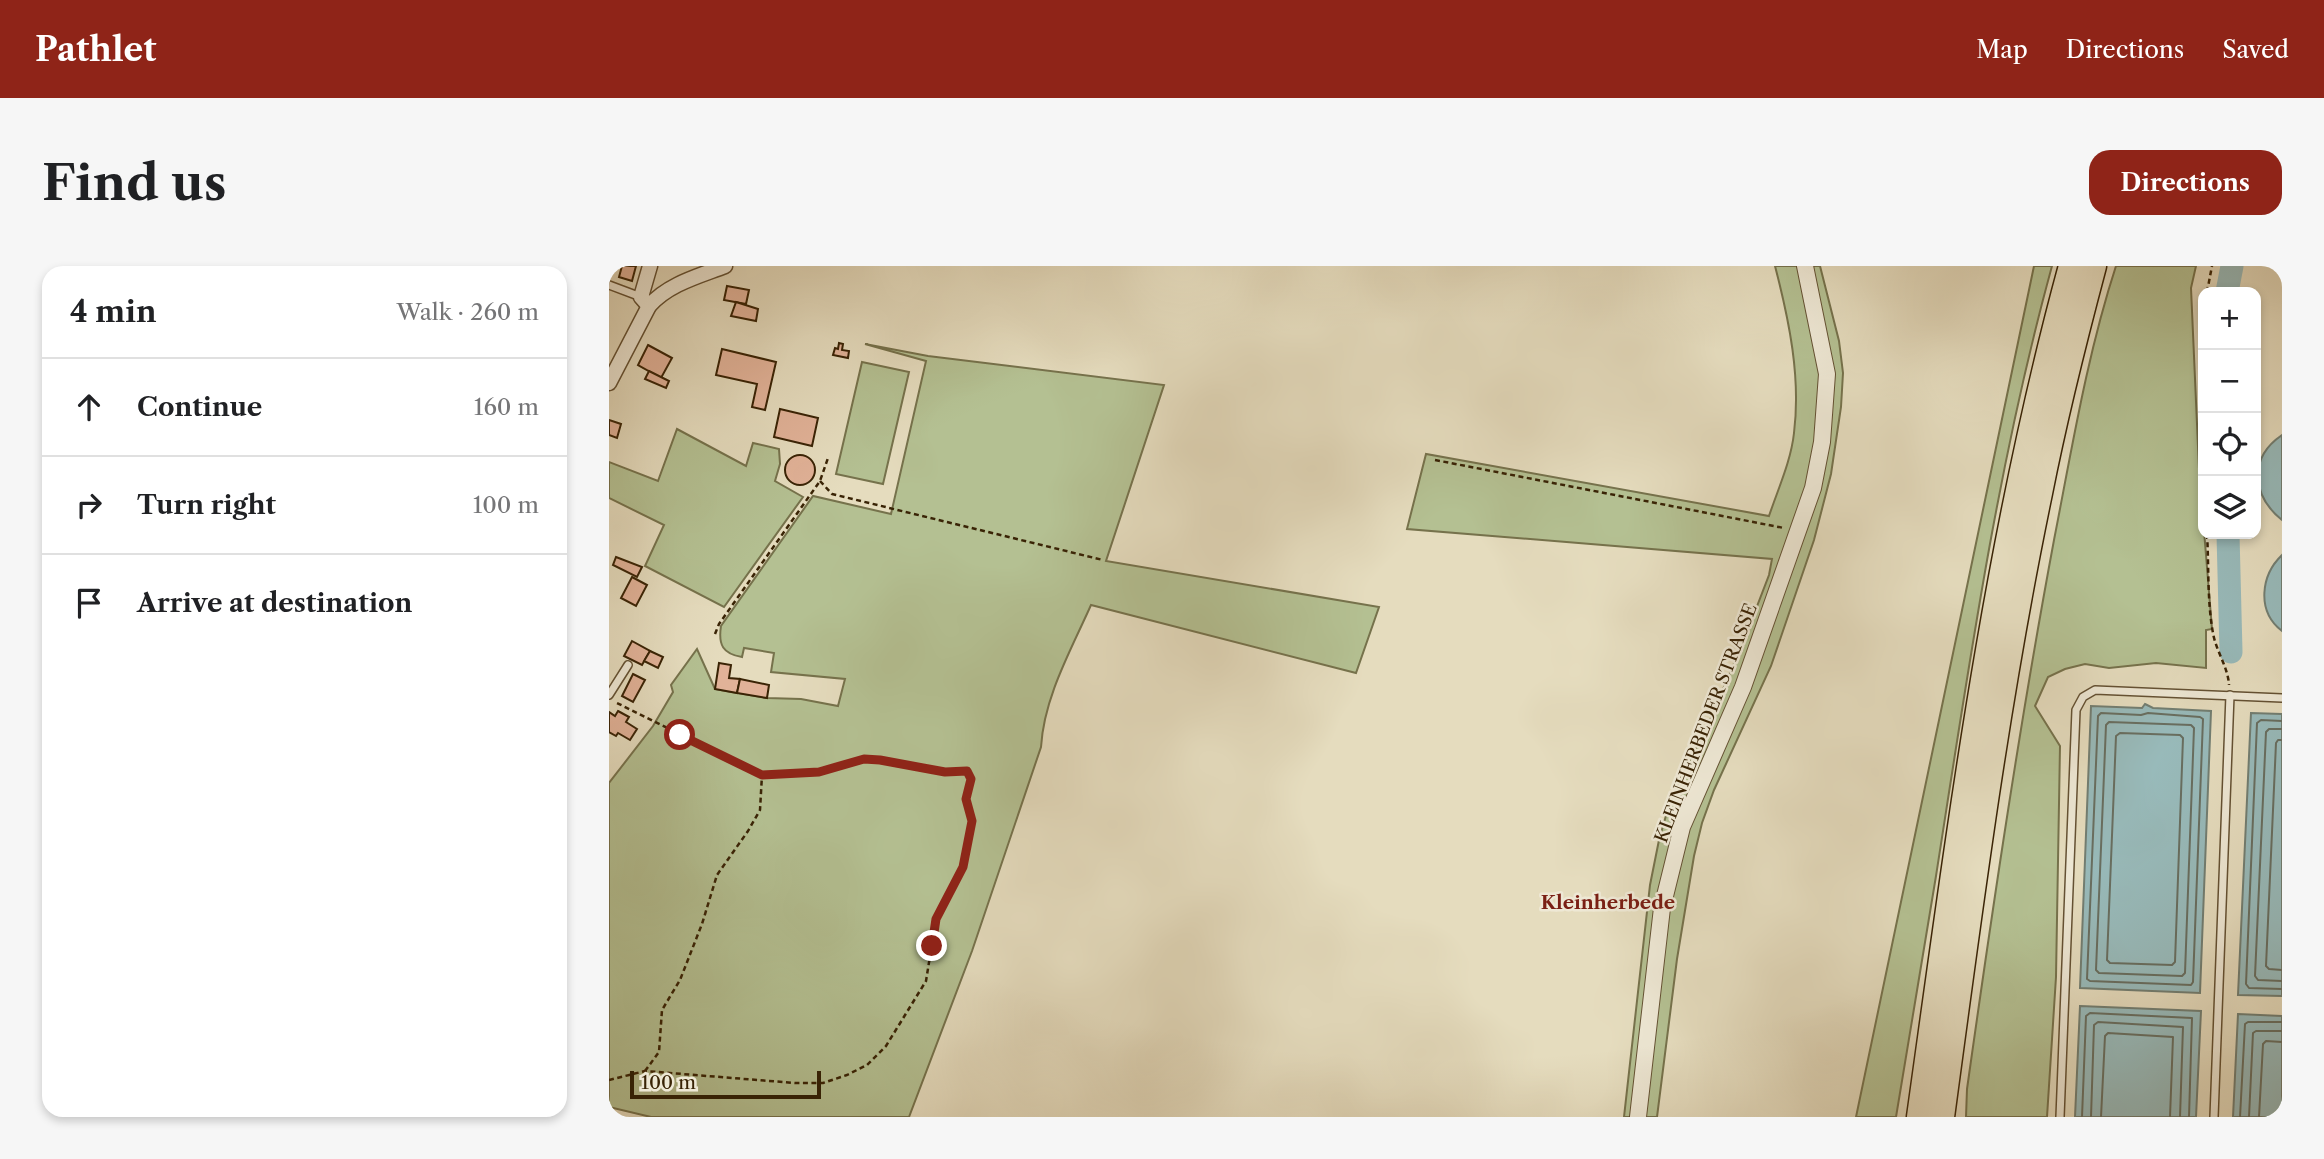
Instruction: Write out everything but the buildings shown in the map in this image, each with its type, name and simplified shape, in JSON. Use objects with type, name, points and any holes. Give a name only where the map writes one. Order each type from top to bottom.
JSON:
[{"type":"highway","points":[[1919,1117],[1966,785],[1999,586],[2039,391],[2071,266]]},
{"type":"highway","points":[[1942,1117],[1988,792],[2021,590],[2061,397],[2094,266]]},
{"type":"street","points":[[609,383],[645,301],[650,266]]},
{"type":"street","points":[[645,301],[725,266]]},
{"type":"street","name":"KLEINHERBEDER STRASSE","points":[[1637,1117],[1662,908],[1682,827],[1743,687],[1798,532],[1812,488],[1822,442],[1827,374],[1805,266]]},
{"type":"lane","points":[[609,285],[645,301]]},
{"type":"lane","points":[[609,697],[628,665]]},
{"type":"lane","points":[[2060,1117],[2076,710],[2083,697],[2095,690],[2282,698]]},
{"type":"lane","points":[[2214,1117],[2230,695]]},
{"type":"path","points":[[2208,287],[2212,266]]},
{"type":"path","points":[[2203,350],[2203,413]]},
{"type":"path","points":[[715,634],[719,624],[820,481],[828,458]]},
{"type":"path","points":[[1435,460],[1798,532]]},
{"type":"path","points":[[820,481],[832,494],[1103,560]]},
{"type":"path","points":[[2207,539],[2212,629],[2216,648],[2229,678],[2230,695]]},
{"type":"path","points":[[609,697],[762,775],[819,772],[864,759],[945,772],[967,771],[971,779],[966,799],[972,821],[963,867],[936,919],[926,981],[885,1046],[867,1065],[823,1083],[645,1071],[609,1080]]},
{"type":"path","points":[[645,1071],[659,1052],[662,1010],[680,981],[717,875],[760,810],[762,775]]},
{"type":"green space","points":[[1775,266],[1820,266],[1839,341],[1843,373],[1831,474],[1814,540],[1771,666],[1714,790],[1702,823],[1677,959],[1657,1117],[1624,1117],[1650,885],[1659,840],[1671,798],[1710,720],[1744,640],[1769,575],[1772,559],[1407,529],[1426,454],[1769,516],[1790,454],[1796,412],[1792,349]]},
{"type":"green space","points":[[2034,266],[2052,266],[2015,417],[1985,570],[1896,1117],[1856,1117]]},
{"type":"green space","points":[[2116,266],[2196,266],[2191,288],[2198,446],[2198,539],[2205,539],[2212,629],[2206,630],[2206,668],[2156,663],[2109,668],[2085,664],[2048,677],[2035,706],[2060,746],[2056,977],[2047,1117],[1966,1117],[1967,1089],[2018,745],[2081,402]]},
{"type":"green space","points":[[865,344],[928,356],[1164,385],[1106,561],[1379,607],[1356,673],[1091,605],[1053,692],[1041,747],[972,951],[909,1117],[651,1117],[609,1107],[609,783],[653,726],[673,692],[671,685],[697,649],[715,689],[838,706],[845,679],[771,672],[774,653],[744,648],[742,657],[730,654],[723,648],[720,633],[721,626],[813,496],[891,514],[926,361]]},
{"type":"green space","points":[[862,362],[909,372],[883,484],[836,474]]},
{"type":"green space","points":[[677,429],[746,466],[753,443],[779,449],[780,464],[775,481],[803,497],[724,607],[645,566],[664,525],[609,498],[609,462],[658,481]]},
{"type":"water","points":[[2282,435],[2282,520],[2272,510],[2261,491],[2261,460],[2271,444]]},
{"type":"water","points":[[2282,555],[2282,631],[2268,614],[2264,593],[2269,573]]},
{"type":"water","points":[[2145,704],[2153,708],[2211,711],[2200,993],[2080,988],[2091,706],[2142,708]]},
{"type":"water","points":[[2251,713],[2282,714],[2282,996],[2238,995]]},
{"type":"water","points":[[2080,1006],[2201,1011],[2196,1117],[2075,1117]]},
{"type":"water","points":[[2238,1014],[2282,1016],[2282,1117],[2233,1117]]},
{"type":"waterway","points":[[2228,287],[2232,266]]},
{"type":"waterway","points":[[2228,539],[2231,652]]},
{"type":"district","name":"Kleinherbede","points":[[1608,902]]},
{"type":"route","points":[[680,735],[762,775],[819,772],[864,759],[945,772],[967,771],[971,779],[966,799],[972,821],[963,867],[936,919],[932,946]]}]
